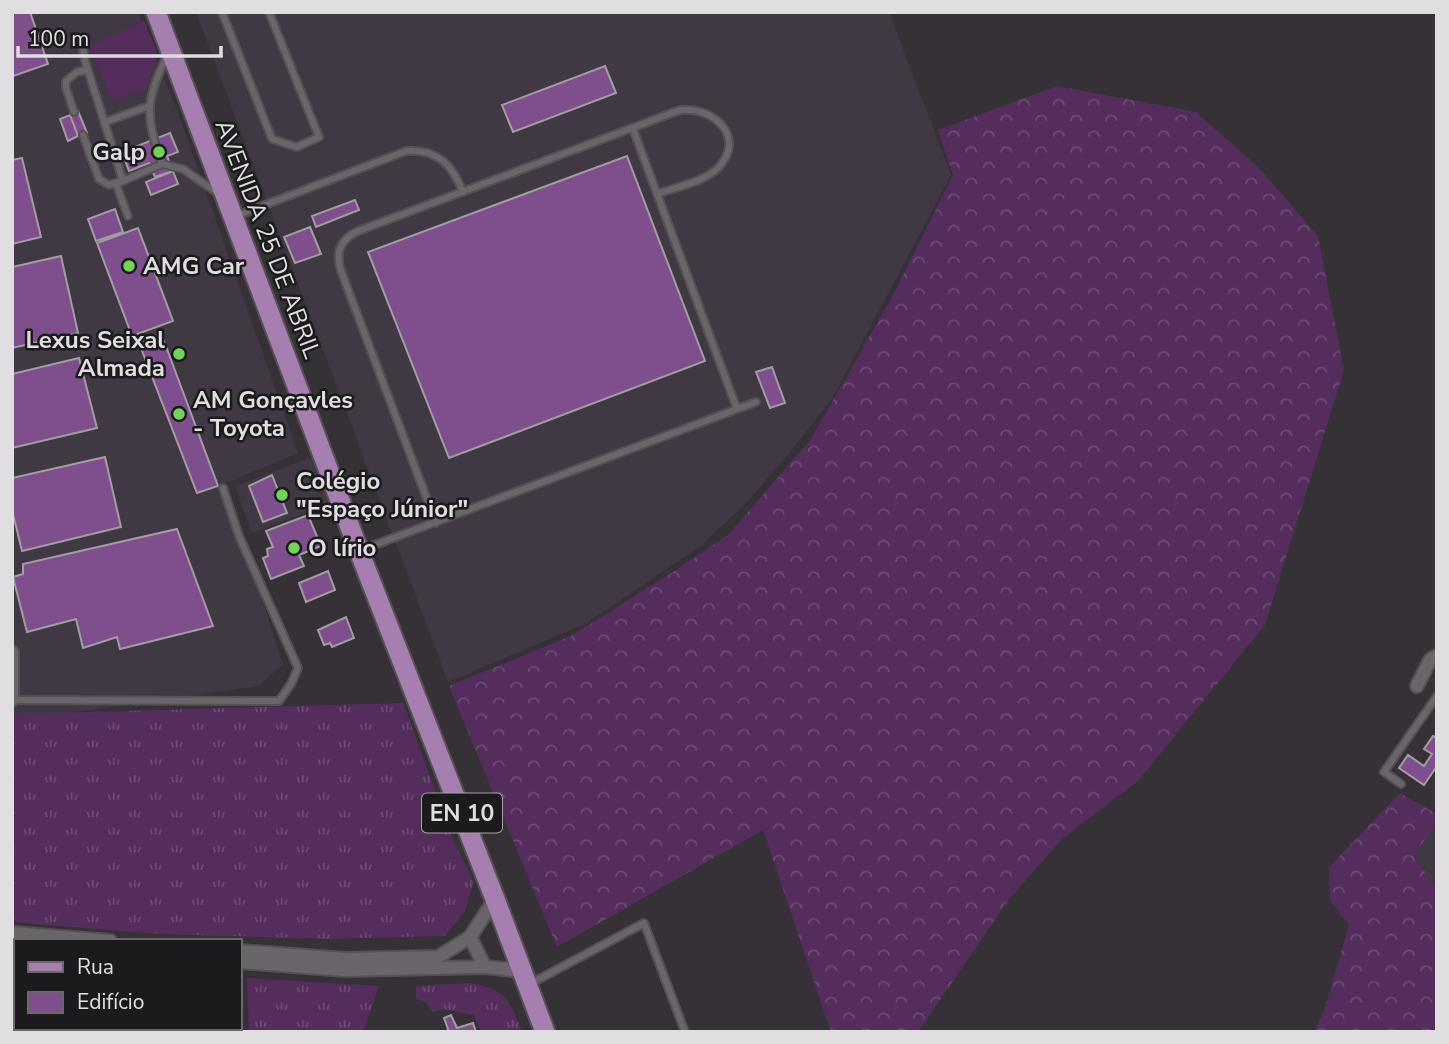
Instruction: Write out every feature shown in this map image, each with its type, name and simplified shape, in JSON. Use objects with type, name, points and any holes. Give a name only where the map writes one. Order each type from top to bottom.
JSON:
[{"type":"main road","name":"AVENIDA 25 DE ABRIL","points":[[156,12],[359,551],[545,1032]]},
{"type":"street","points":[[12,652],[12,700]]},
{"type":"street","points":[[1417,686],[1430,660],[1437,656]]},
{"type":"street","points":[[242,951],[345,959],[438,957],[470,937],[495,899]]},
{"type":"street","points":[[12,933],[86,939]]},
{"type":"street","points":[[470,937],[485,967]]},
{"type":"street","points":[[242,962],[345,970],[485,967],[525,978]]},
{"type":"lane","points":[[222,12],[272,139],[297,147],[319,137],[270,12]]},
{"type":"lane","points":[[82,43],[128,216]]},
{"type":"lane","points":[[162,164],[150,131],[149,106],[155,78],[170,49]]},
{"type":"lane","points":[[74,113],[66,81],[77,72],[88,70]]},
{"type":"lane","points":[[105,122],[149,106]]},
{"type":"lane","points":[[436,523],[341,271],[338,258],[344,240],[353,233],[680,110],[690,109],[711,115],[726,131],[728,141],[727,152],[716,170],[657,194]]},
{"type":"lane","points":[[633,129],[737,409]]},
{"type":"lane","points":[[83,135],[99,179],[109,185],[162,164],[183,169],[231,209],[406,151],[422,150],[442,159],[453,169],[463,191]]},
{"type":"lane","points":[[359,551],[757,402]]},
{"type":"lane","points":[[12,700],[279,701],[291,684],[298,667],[239,537],[223,488]]},
{"type":"lane","points":[[1401,784],[1384,772],[1437,696]]},
{"type":"lane","points":[[525,978],[644,923],[685,1032]]},
{"type":"shaded area","points":[[12,12],[138,12],[181,121],[298,453],[224,484],[283,664],[259,686],[12,721]]},
{"type":"shaded area","points":[[196,12],[889,12],[951,175],[832,399],[748,501],[702,545],[587,623],[448,682]]},
{"type":"shaded area","name":"Colégio \"Espaço Júnior\"","points":[[312,457],[330,503],[252,533],[235,486]]},
{"type":"shaded area","points":[[1437,822],[1437,889],[1414,856]]},
{"type":"green space","points":[[144,20],[157,53],[147,89],[112,101],[90,46]]},
{"type":"green space","points":[[1057,86],[1196,112],[1260,169],[1318,236],[1344,370],[1265,625],[1138,781],[1063,838],[1010,898],[918,1032],[831,1032],[763,830],[557,947],[449,686],[571,636],[729,534],[811,439],[892,297],[953,175],[938,130]]},
{"type":"green space","points":[[403,703],[452,837],[474,882],[465,911],[445,936],[330,939],[158,934],[12,922],[12,719],[16,714]]},
{"type":"green space","points":[[1400,793],[1437,814],[1437,822],[1414,856],[1437,889],[1437,1032],[1314,1032],[1324,1011],[1349,925],[1330,901],[1329,867]]},
{"type":"green space","points":[[247,978],[379,986],[363,1032],[249,1032]]},
{"type":"green space","points":[[469,983],[491,988],[504,997],[522,1032],[481,1032],[474,1015],[443,1009],[433,1012],[426,1002],[416,999],[416,986]]},
{"type":"green space","points":[[14,1000],[14,1030],[183,1032],[12,1032]]},
{"type":"building","points":[[12,12],[30,12],[48,64],[13,76]]},
{"type":"building","points":[[605,66],[616,93],[513,132],[502,105]]},
{"type":"building","points":[[78,111],[87,133],[78,136],[70,115]]},
{"type":"building","points":[[70,115],[78,136],[68,141],[60,119]]},
{"type":"building","points":[[170,133],[178,152],[167,156],[173,171],[155,177],[149,163],[129,171],[122,152]]},
{"type":"building","points":[[627,156],[705,361],[449,458],[368,252]]},
{"type":"building","points":[[22,158],[41,237],[12,244],[12,160]]},
{"type":"building","points":[[173,171],[178,184],[151,195],[146,182]]},
{"type":"building","points":[[355,200],[359,210],[316,227],[312,216]]},
{"type":"building","points":[[115,209],[123,232],[96,241],[88,219]]},
{"type":"building","points":[[310,227],[321,254],[295,263],[284,237]]},
{"type":"building","name":"AMG Car","points":[[138,228],[173,321],[132,336],[97,243]]},
{"type":"building","points":[[61,256],[78,333],[12,348],[12,267]]},
{"type":"building","name":"AM Gonçavles - Toyota","points":[[161,333],[218,486],[197,493],[139,343]]},
{"type":"building","points":[[79,358],[97,428],[12,448],[12,374]]},
{"type":"building","points":[[772,367],[785,403],[770,408],[756,372]]},
{"type":"building","points":[[105,457],[121,527],[22,551],[12,510],[12,478]]},
{"type":"building","points":[[272,475],[287,513],[263,522],[249,486]]},
{"type":"building","name":"O lírio","points":[[308,515],[321,546],[299,555],[304,566],[271,579],[263,558],[268,556],[267,549],[273,547],[266,531]]},
{"type":"building","points":[[177,529],[213,626],[120,649],[117,637],[83,648],[76,619],[27,632],[13,577],[23,574],[23,564]]},
{"type":"building","points":[[328,571],[335,590],[306,602],[299,583]]},
{"type":"building","points":[[346,617],[354,638],[332,647],[330,643],[324,645],[318,630]]},
{"type":"building","points":[[1433,736],[1437,738],[1437,766],[1424,785],[1399,768],[1408,755],[1424,766],[1432,754],[1424,749]]},
{"type":"building","points":[[451,1015],[457,1028],[473,1023],[476,1032],[446,1032],[448,1029],[444,1018]]},
{"type":"place","name":"Galp","points":[[159,152]]},
{"type":"place","name":"AMG Car","points":[[129,266]]},
{"type":"place","name":"Lexus Seixal Almada","points":[[179,354]]},
{"type":"place","name":"AM Gonçavles - Toyota","points":[[179,414]]},
{"type":"place","name":"Colégio \"Espaço Júnior\"","points":[[282,495]]},
{"type":"place","name":"O lírio","points":[[294,548]]}]
